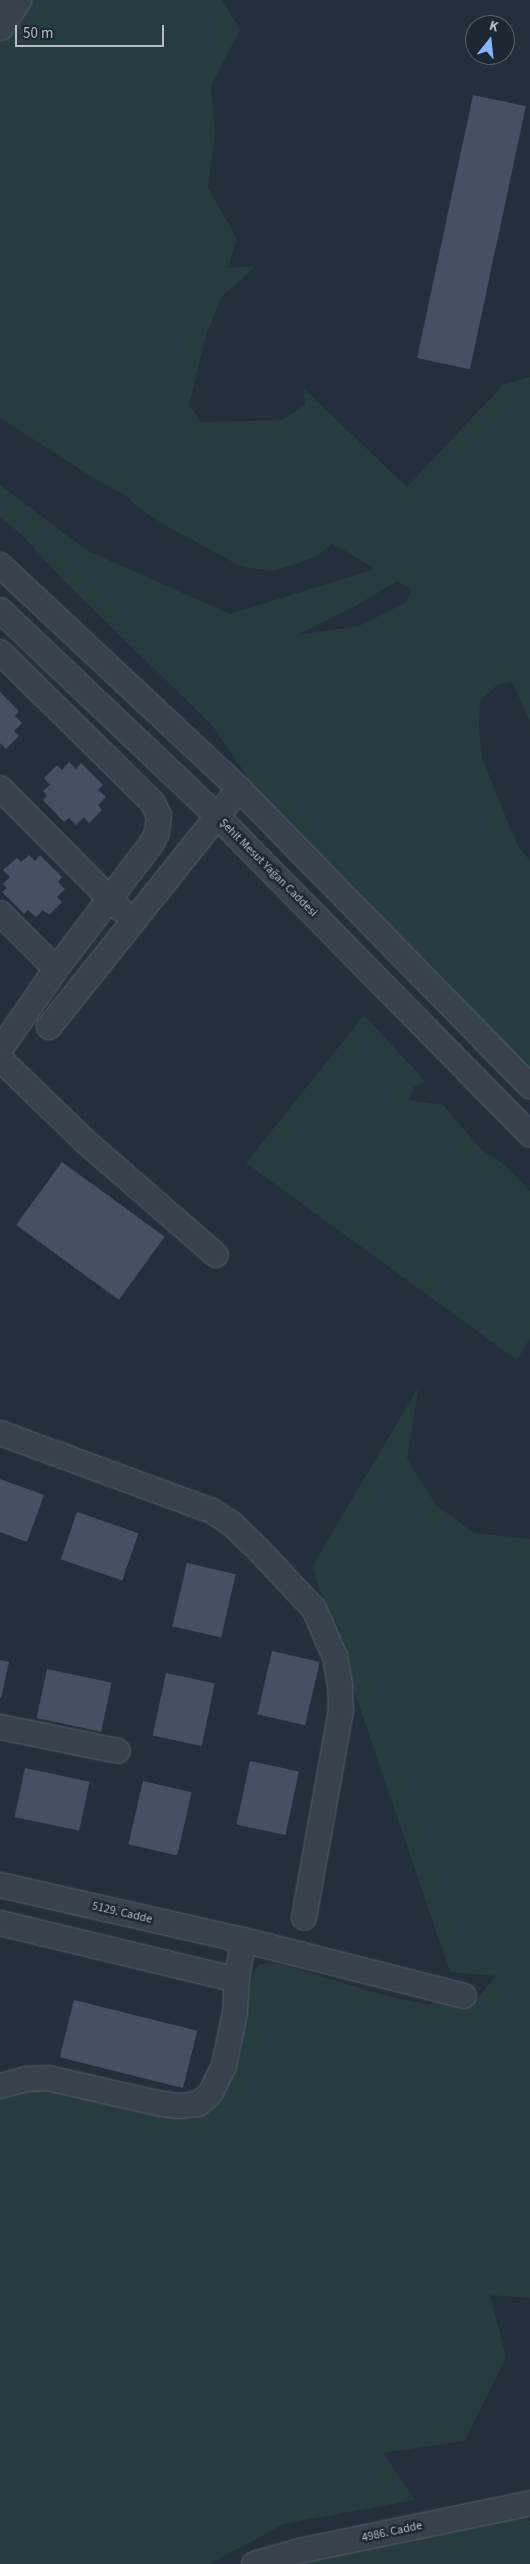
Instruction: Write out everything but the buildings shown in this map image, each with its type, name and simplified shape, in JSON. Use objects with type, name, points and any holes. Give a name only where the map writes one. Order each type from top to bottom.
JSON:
[{"type":"street","points":[[0,26],[17,0]]},
{"type":"street","points":[[0,565],[239,790],[530,1086]]},
{"type":"street","name":"Şehit Mesut Yağan Caddesi","points":[[0,610],[218,817],[530,1134]]},
{"type":"street","points":[[0,652],[157,809],[159,824],[155,838],[56,969],[0,1050]]},
{"type":"street","points":[[0,788],[111,898],[132,924]]},
{"type":"street","points":[[49,1027],[239,790]]},
{"type":"street","points":[[0,913],[56,969]]},
{"type":"street","points":[[0,1059],[86,1142],[216,1255]]},
{"type":"street","points":[[0,1433],[212,1511],[232,1524],[257,1548],[314,1609],[335,1657],[340,1685],[341,1710],[304,1918]]},
{"type":"street","points":[[0,1726],[118,1751]]},
{"type":"street","name":"5129. Cadde","points":[[0,1885],[244,1940],[464,1996]]},
{"type":"street","points":[[0,1923],[237,1980]]},
{"type":"street","points":[[0,2086],[27,2079],[48,2078],[157,2103],[178,2106],[198,2104],[210,2094],[224,2065],[235,2013],[237,1980],[244,1940]]},
{"type":"street","name":"4986. Cadde","points":[[254,2564],[298,2551],[528,2505]]},
{"type":"green space","points":[[27,0],[222,0],[240,30],[211,85],[215,132],[208,188],[237,239],[228,268],[256,266],[222,296],[207,332],[189,405],[201,422],[282,420],[305,405],[304,389],[407,487],[503,385],[530,377],[530,721],[512,682],[497,685],[480,701],[479,727],[482,757],[517,844],[530,861],[530,1074],[263,799],[212,725],[65,582],[21,534],[0,518],[0,485],[86,550],[230,614],[375,569],[332,543],[316,557],[273,571],[242,567],[163,524],[140,509],[125,495],[100,482],[0,418],[0,41]],"holes":[[[397,581],[412,590],[405,603],[359,626],[297,635],[352,608]]]},
{"type":"green space","points":[[364,1015],[425,1081],[414,1087],[408,1100],[443,1105],[482,1150],[502,1163],[530,1191],[530,1338],[517,1360],[246,1163]]},
{"type":"green space","points":[[418,1388],[407,1459],[436,1505],[474,1533],[530,1539],[530,2298],[490,2295],[506,2357],[465,2441],[383,2453],[415,2500],[284,2524],[209,2564],[0,2564],[0,2091],[54,2082],[126,2110],[194,2118],[221,2102],[239,2059],[252,1977],[258,1965],[272,1962],[387,1996],[430,2005],[443,2000],[474,2002],[496,1976],[450,1972],[312,1567]]},
{"type":"green space","points":[[520,2513],[530,2521],[530,2564],[302,2564]]}]
